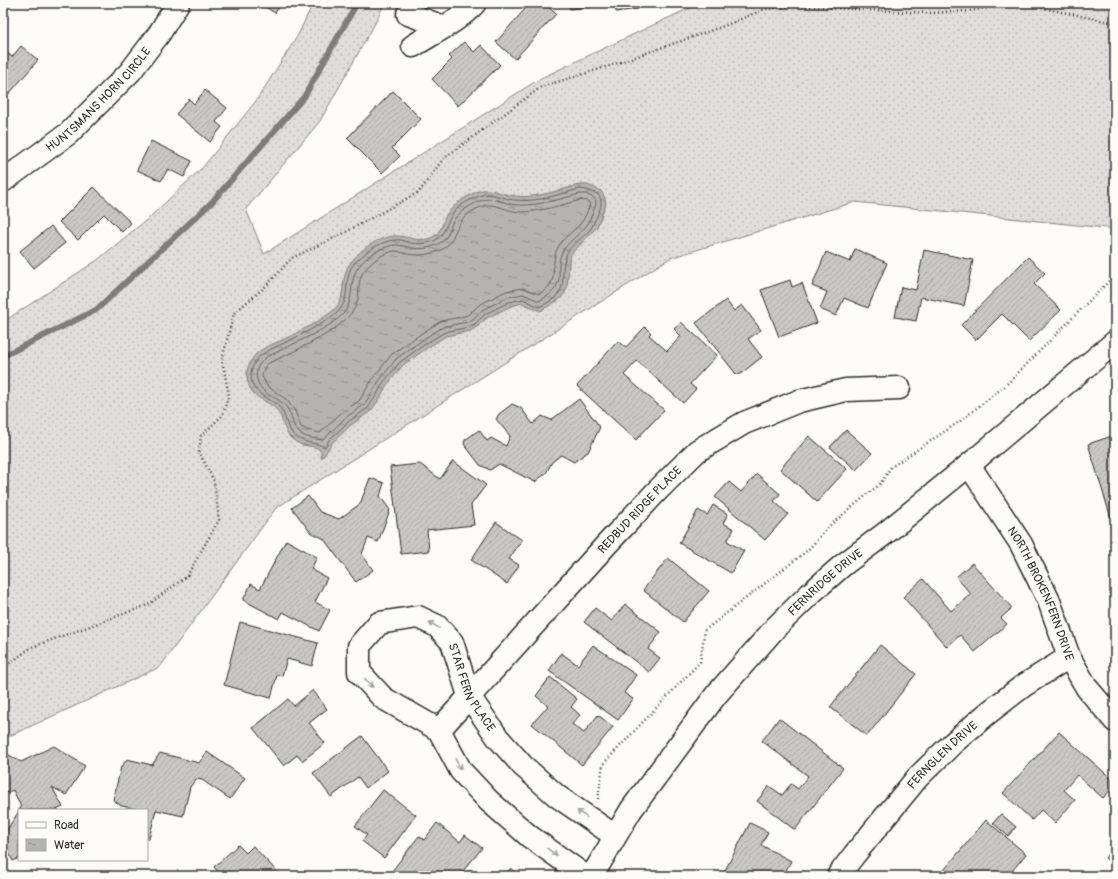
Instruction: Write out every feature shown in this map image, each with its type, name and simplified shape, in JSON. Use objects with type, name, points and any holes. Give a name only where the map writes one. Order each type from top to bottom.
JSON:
[{"type":"street","name":"HUNTSMANS HORN CIRCLE","points":[[3,181],[69,133],[130,72],[159,34],[178,3]]},
{"type":"street","points":[[413,46],[444,27],[475,3]]},
{"type":"street","points":[[408,14],[444,27]]},
{"type":"street","name":"FERNRIDGE DRIVE","points":[[592,876],[614,836],[631,810],[716,696],[776,628],[811,593],[843,566],[969,465],[1115,342]]},
{"type":"street","name":"REDBUD RIDGE PLACE","points":[[439,730],[607,544],[697,451],[744,423],[799,401],[846,390],[899,388]]},
{"type":"street","name":"NORTH BROKENFERN DRIVE","points":[[969,465],[1021,544],[1048,601],[1069,657],[1087,688],[1115,721]]},
{"type":"street","name":"STAR FERN PLACE","points":[[439,730],[383,698],[359,672],[359,646],[379,623],[418,617],[437,626],[452,642],[469,696],[498,738],[523,766],[557,796],[614,836]]},
{"type":"street","name":"FERNGLEN DRIVE","points":[[838,876],[854,854],[918,777],[953,743],[988,713],[1017,691],[1069,657]]},
{"type":"street","points":[[439,730],[461,770],[489,801],[529,836],[585,876]]},
{"type":"path","points":[[3,668],[32,647],[148,605],[187,576],[219,520],[214,481],[199,452],[201,436],[222,416],[229,395],[222,360],[234,313],[264,288],[292,258],[342,234],[419,192],[443,159],[540,87],[609,66],[724,26],[765,9],[798,6],[928,13],[969,11],[1017,3],[1115,23]]},
{"type":"path","points":[[592,820],[598,804],[603,764],[700,662],[705,630],[808,550],[828,526],[881,483],[891,467],[959,422],[1006,385],[1115,275]]},
{"type":"shaded area","points":[[313,3],[384,3],[378,18],[320,121],[246,209],[264,254],[541,78],[700,3],[1115,3],[1115,229],[855,202],[670,258],[276,508],[160,667],[3,739],[3,322],[96,261],[150,217],[203,167],[256,101],[298,35]]},
{"type":"water","points":[[579,185],[588,185],[601,191],[606,203],[597,227],[571,254],[567,288],[559,300],[540,311],[522,303],[511,306],[487,318],[470,331],[446,336],[430,346],[403,365],[386,386],[371,411],[351,425],[332,443],[323,457],[321,458],[321,452],[317,448],[303,445],[292,439],[287,433],[277,410],[255,395],[252,391],[247,378],[247,372],[250,362],[256,354],[264,348],[312,325],[335,309],[342,296],[346,271],[352,260],[364,249],[380,240],[394,236],[420,240],[433,237],[442,227],[447,214],[453,207],[468,196],[481,190],[490,190],[522,197],[547,194]]},
{"type":"building","points":[[259,3],[281,3],[275,13]]},
{"type":"building","points":[[518,3],[544,3],[556,14],[515,59],[496,42],[525,9]]},
{"type":"building","points":[[569,3],[637,3],[638,9],[616,12],[615,4],[570,9]]},
{"type":"building","points":[[464,42],[474,52],[481,45],[500,65],[458,106],[432,79],[452,59],[449,56]]},
{"type":"building","points":[[21,46],[38,60],[9,94],[3,90],[3,49],[12,57]]},
{"type":"building","points":[[205,90],[227,108],[216,122],[222,127],[210,142],[176,114],[189,99],[194,104]]},
{"type":"building","points":[[393,91],[421,119],[392,148],[400,156],[382,173],[347,138]]},
{"type":"building","points":[[151,141],[192,161],[184,177],[168,169],[161,181],[137,170]]},
{"type":"building","points":[[94,187],[131,223],[122,232],[104,214],[78,240],[59,222]]},
{"type":"building","points":[[51,226],[65,243],[34,268],[20,251]]},
{"type":"building","points":[[855,249],[887,263],[868,308],[844,298],[836,316],[820,309],[827,292],[812,286],[826,252],[850,262]]},
{"type":"building","points":[[924,250],[973,260],[964,306],[921,297],[916,321],[895,317],[901,287],[916,290]]},
{"type":"building","points":[[1028,257],[1045,273],[1034,284],[1061,310],[1029,341],[1002,314],[976,340],[961,325]]},
{"type":"building","points":[[790,280],[792,287],[802,283],[817,323],[779,337],[761,290]]},
{"type":"building","points":[[726,300],[734,311],[742,305],[761,330],[748,339],[762,357],[739,375],[737,373],[736,374],[696,323]]},
{"type":"building","points":[[681,322],[717,355],[690,384],[696,389],[683,403],[637,361],[624,375],[664,410],[636,440],[577,386],[618,341],[626,347],[645,327],[651,333],[649,335],[667,351],[681,336],[674,329]]},
{"type":"building","points":[[579,399],[600,427],[588,452],[574,462],[561,455],[552,462],[546,473],[535,482],[499,464],[490,470],[480,465],[464,444],[465,440],[479,430],[487,441],[491,438],[506,446],[510,436],[496,419],[499,414],[512,404],[521,408],[533,424],[542,416],[551,420]]},
{"type":"building","points":[[846,430],[872,453],[856,470],[830,447]]},
{"type":"building","points":[[1115,435],[1115,531],[1088,444]]},
{"type":"building","points":[[809,436],[847,469],[817,502],[780,469]]},
{"type":"building","points":[[453,461],[486,485],[471,505],[474,525],[427,530],[429,551],[401,554],[390,467],[420,464],[440,479]]},
{"type":"building","points":[[757,474],[780,494],[774,501],[788,514],[765,540],[715,497],[729,482],[741,492]]},
{"type":"building","points":[[370,478],[384,483],[380,496],[390,510],[378,542],[368,538],[362,554],[373,570],[356,582],[323,538],[311,533],[292,508],[308,496],[320,512],[339,519],[360,504]]},
{"type":"building","points":[[713,505],[728,514],[723,523],[734,529],[727,541],[744,551],[731,573],[679,543],[698,510],[707,515]]},
{"type":"building","points":[[496,522],[522,540],[509,559],[519,565],[507,584],[471,560]]},
{"type":"building","points":[[286,540],[317,557],[311,569],[327,578],[315,602],[330,610],[319,631],[283,612],[279,619],[243,600],[251,584],[260,589]]},
{"type":"building","points":[[668,558],[709,591],[683,622],[643,590]]},
{"type":"building","points":[[972,563],[1012,608],[1001,618],[1007,624],[975,652],[960,635],[947,647],[903,597],[923,579],[951,611],[971,594],[956,577]]},
{"type":"building","points":[[625,604],[661,632],[648,649],[660,658],[649,672],[584,622],[595,608],[612,621]]},
{"type":"building","points":[[240,622],[318,643],[312,666],[287,659],[282,676],[277,675],[271,698],[224,685]]},
{"type":"building","points":[[593,645],[636,675],[624,693],[633,699],[618,720],[549,671],[561,653],[578,665]]},
{"type":"building","points":[[880,645],[916,674],[867,736],[830,707]]},
{"type":"building","points":[[550,677],[577,699],[571,707],[580,715],[572,724],[584,733],[598,715],[613,727],[582,765],[532,724],[548,706],[536,696]]},
{"type":"building","points":[[313,690],[327,709],[309,723],[325,743],[302,761],[297,755],[284,766],[253,728],[288,699],[294,706]]},
{"type":"building","points":[[779,718],[843,768],[795,830],[757,801],[769,786],[782,795],[791,784],[798,789],[808,776],[762,741]]},
{"type":"building","points":[[1059,732],[1115,782],[1115,785],[1103,798],[1077,775],[1064,790],[1075,800],[1055,823],[1041,810],[1032,820],[1003,793]]},
{"type":"building","points":[[362,736],[388,771],[366,788],[358,777],[331,797],[313,773]]},
{"type":"building","points":[[54,746],[85,766],[66,795],[52,787],[63,807],[58,809],[20,809],[21,807],[13,790],[3,795],[4,752],[21,762]]},
{"type":"building","points":[[207,752],[245,778],[230,799],[202,780],[196,779],[190,787],[183,816],[156,810],[149,839],[148,809],[136,809],[122,806],[113,800],[121,767],[127,759],[152,765],[160,753],[199,763]]},
{"type":"building","points":[[383,790],[416,815],[384,858],[362,841],[367,835],[355,826]]},
{"type":"building","points":[[18,813],[18,858],[13,861],[3,841],[3,836]]},
{"type":"building","points":[[1001,814],[1016,827],[1008,836],[993,823]]},
{"type":"building","points":[[986,820],[1026,854],[1008,876],[941,876],[940,875]]},
{"type":"building","points":[[437,823],[460,842],[465,835],[482,848],[459,876],[398,876],[392,871],[419,836],[424,840]]},
{"type":"building","points":[[750,823],[768,832],[761,845],[791,861],[783,876],[722,876]]},
{"type":"building","points":[[238,845],[246,853],[253,846],[281,876],[222,876],[214,867]]},
{"type":"building","points":[[1115,845],[1115,866],[1105,858]]},
{"type":"building","points":[[511,868],[521,876],[504,876]]},
{"type":"building","points":[[471,869],[480,876],[466,876]]},
{"type":"waterway","points":[[3,356],[96,310],[211,203],[304,97],[357,3]]}]
